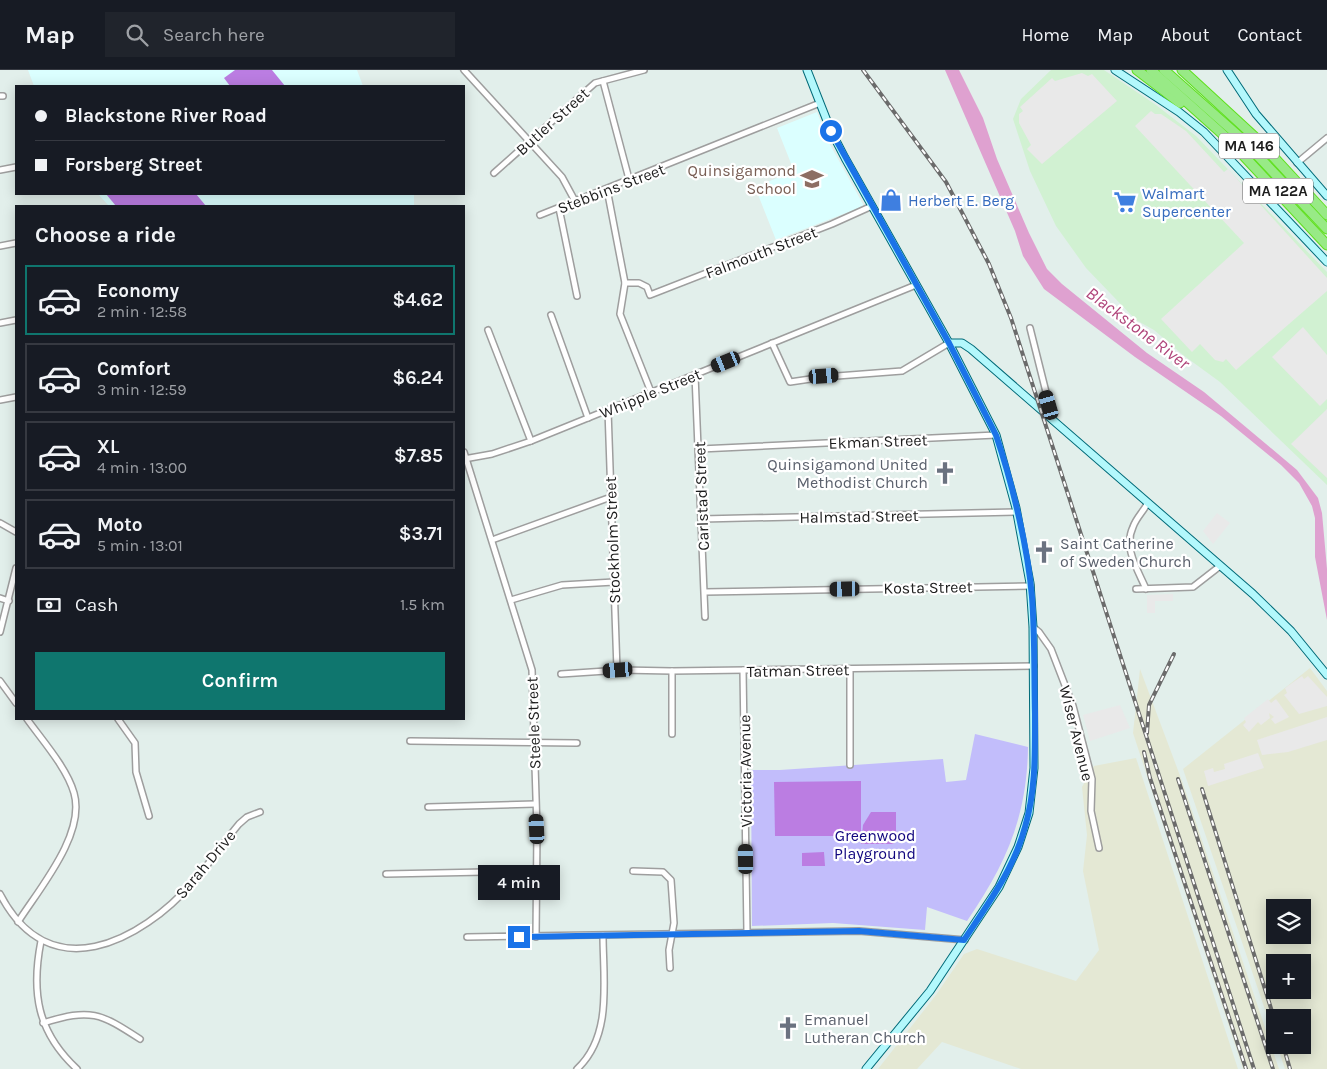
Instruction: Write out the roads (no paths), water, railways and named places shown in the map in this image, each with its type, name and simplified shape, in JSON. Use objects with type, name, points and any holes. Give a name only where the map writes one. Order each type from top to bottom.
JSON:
[{"type":"highway","name":"MA 122A","points":[[1137,70],[1228,139],[1327,245]]},
{"type":"highway","name":"MA 146","points":[[1151,70],[1228,139]]},
{"type":"highway","name":"MA 146","points":[[1164,70],[1241,138],[1327,229]]},
{"type":"highway","name":"MA 122A","points":[[1182,70],[1257,139],[1327,215]]},
{"type":"main road","points":[[807,70],[831,131],[949,343],[996,435],[1016,512],[1031,586],[1034,627],[1034,768],[1025,828],[1006,876],[964,940],[912,1015],[866,1069]]},
{"type":"main road","points":[[1115,70],[1179,112],[1204,132],[1327,262]]},
{"type":"main road","points":[[1228,70],[1256,114],[1327,196]]},
{"type":"main road","points":[[949,343],[962,344],[971,350],[1220,566],[1281,621],[1327,675]]},
{"type":"street","points":[[464,70],[562,177],[575,201]]},
{"type":"street","name":"Butler Street","points":[[494,173],[587,88],[603,81],[644,70]]},
{"type":"street","points":[[603,81],[628,179]]},
{"type":"street","name":"Stebbins Street","points":[[540,215],[820,103]]},
{"type":"street","points":[[1297,163],[1327,138]]},
{"type":"street","points":[[0,170],[15,167]]},
{"type":"street","points":[[607,189],[625,283],[620,314],[651,392]]},
{"type":"street","name":"Falmouth Street","points":[[625,283],[639,284],[647,287],[650,295],[832,224],[872,206]]},
{"type":"street","points":[[559,208],[577,296]]},
{"type":"street","points":[[0,246],[15,243]]},
{"type":"street","name":"Whipple Street","points":[[465,458],[492,454],[531,441],[916,284]]},
{"type":"street","points":[[551,315],[588,418]]},
{"type":"street","points":[[0,323],[15,320]]},
{"type":"street","points":[[1030,328],[1054,423]]},
{"type":"street","points":[[488,330],[531,441]]},
{"type":"street","points":[[772,343],[790,382],[824,376],[902,371],[949,343]]},
{"type":"street","name":"Carlstad Street","points":[[695,375],[700,449],[705,617]]},
{"type":"street","points":[[0,400],[15,397]]},
{"type":"street","name":"Stockholm Street","points":[[608,410],[618,670]]},
{"type":"street","name":"Ekman Street","points":[[700,449],[996,435]]},
{"type":"street","name":"Steele Street","points":[[465,458],[532,670],[536,937]]},
{"type":"street","points":[[492,540],[611,497]]},
{"type":"street","points":[[1146,590],[1132,555],[1129,540],[1133,525],[1147,504]]},
{"type":"street","name":"Halmstad Street","points":[[702,519],[1016,512]]},
{"type":"street","points":[[0,523],[15,531]]},
{"type":"street","points":[[1136,590],[1193,587],[1220,566]]},
{"type":"street","points":[[0,632],[15,573]]},
{"type":"street","points":[[511,600],[562,585],[614,582]]},
{"type":"street","name":"Kosta Street","points":[[705,592],[1031,586]]},
{"type":"street","points":[[0,598],[9,600]]},
{"type":"street","name":"Wiser Avenue","points":[[1034,627],[1051,649],[1073,706],[1092,779],[1091,812],[1099,848]]},
{"type":"street","name":"Tatman Street","points":[[561,674],[618,670],[672,671],[1034,666]]},
{"type":"street","points":[[850,669],[850,765]]},
{"type":"street","name":"Victoria Avenue","points":[[743,670],[747,932]]},
{"type":"street","points":[[672,671],[672,734]]},
{"type":"street","points":[[0,681],[15,702]]},
{"type":"street","points":[[18,922],[70,838],[76,815],[74,793],[61,768],[28,720]]},
{"type":"street","points":[[119,720],[135,743],[136,772],[149,816]]},
{"type":"street","points":[[410,742],[534,741],[556,744],[577,743]]},
{"type":"street","points":[[428,807],[535,804]]},
{"type":"street","name":"Sarah Drive","points":[[0,894],[8,910],[18,922],[41,940],[70,950],[94,948],[116,940],[146,923],[172,903],[194,881],[239,824],[247,817],[260,812]]},
{"type":"street","points":[[386,874],[536,871]]},
{"type":"street","points":[[633,871],[662,872],[670,878],[674,923],[669,950],[670,968]]},
{"type":"street","points":[[467,937],[859,931],[964,940]]},
{"type":"street","points":[[576,1069],[594,1045],[602,1020],[603,935]]},
{"type":"street","points":[[41,940],[36,977],[36,994],[44,1023],[56,1048],[77,1069]]},
{"type":"street","points":[[44,1023],[78,1014],[101,1016],[140,1040]]},
{"type":"railway","points":[[863,70],[946,182],[989,264],[1011,318],[1254,1069]]},
{"type":"railway","points":[[1147,733],[1149,705],[1174,654]]},
{"type":"railway","points":[[1144,752],[1150,778],[1246,1069]]},
{"type":"railway","points":[[1178,779],[1273,1069]]},
{"type":"railway","points":[[1202,789],[1271,1009]]},
{"type":"railway","points":[[1286,1054],[1290,1069]]},
{"type":"place","name":"Quinsigamond School","points":[[812,179]]},
{"type":"place","name":"Herbert E. Berg","points":[[891,200]]},
{"type":"place","name":"Walmart Supercenter","points":[[1125,202]]},
{"type":"place","name":"Quinsigamond United Methodist Church","points":[[945,473]]},
{"type":"place","name":"Saint Catherine of Sweden Church","points":[[1044,552]]},
{"type":"place","name":"Emanuel Lutheran Church","points":[[788,1028]]},
{"type":"water label","name":"Blackstone River","points":[[1138,328]]},
{"type":"park label","name":"Greenwood Playground","points":[[875,844]]}]
